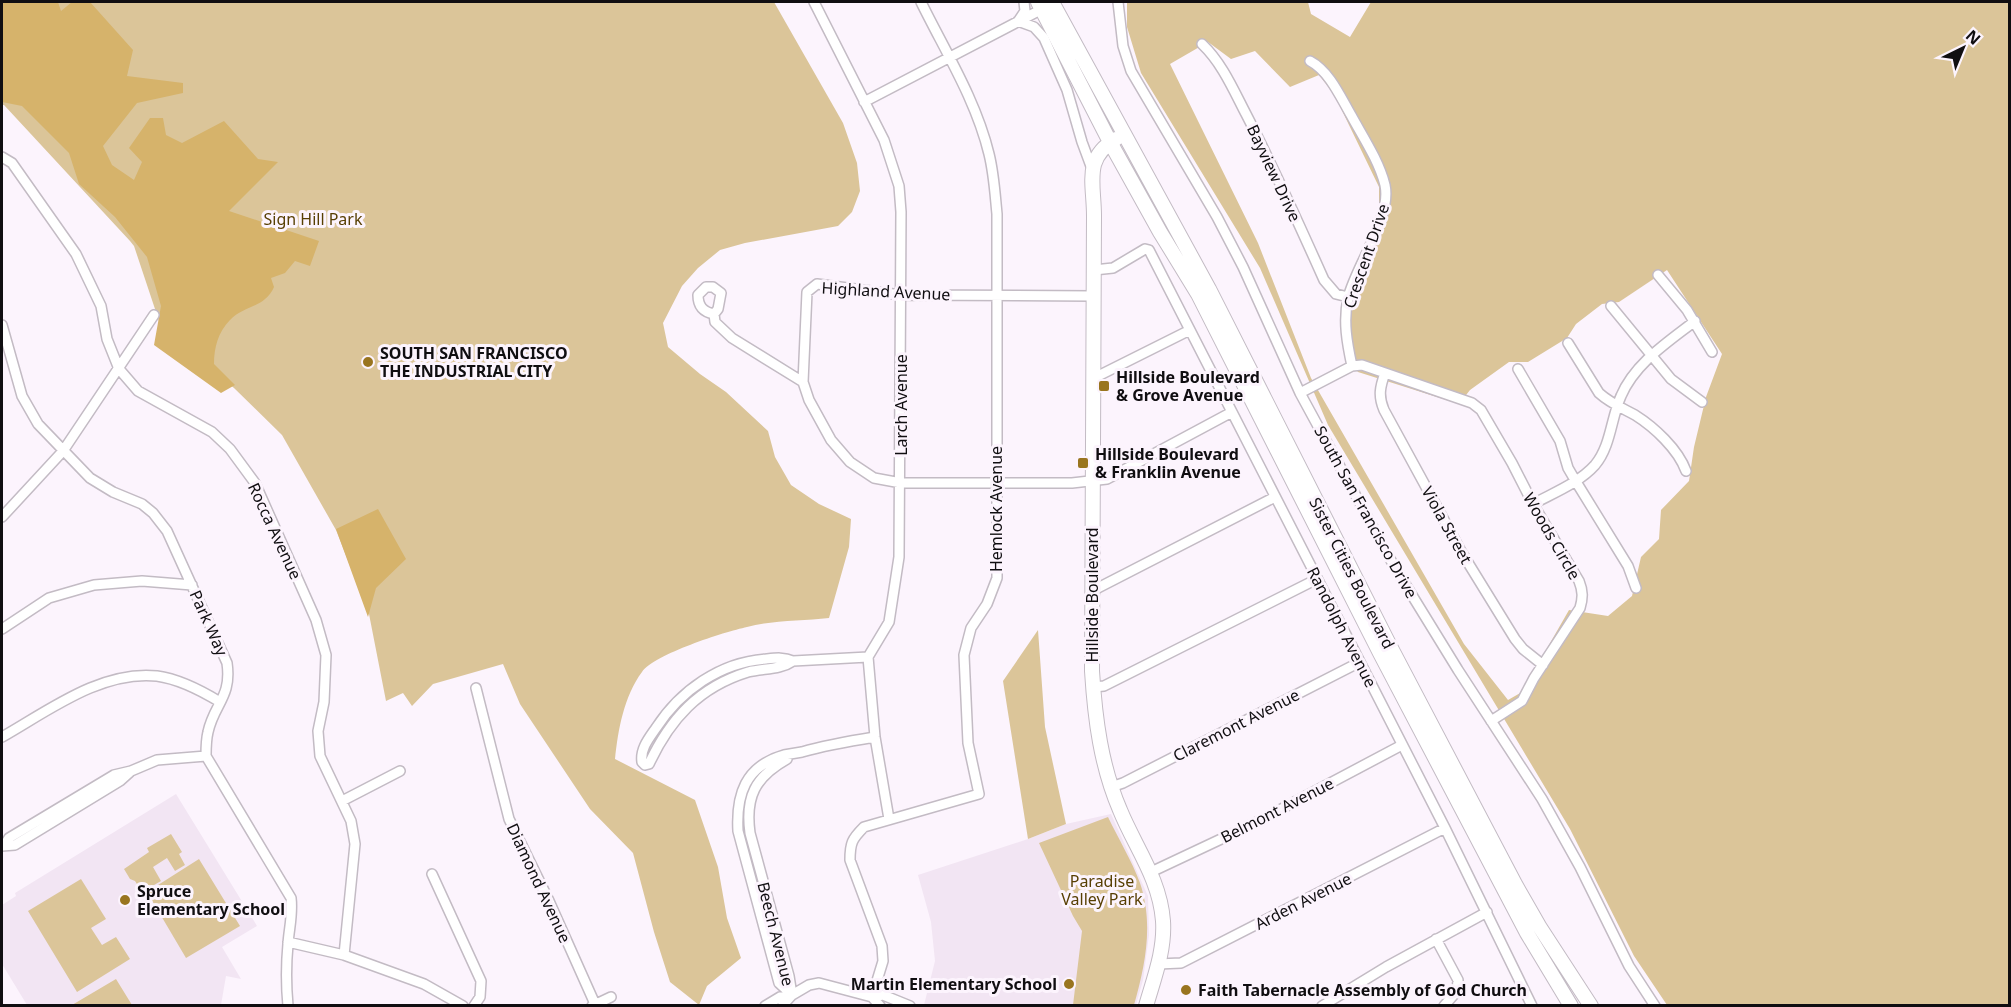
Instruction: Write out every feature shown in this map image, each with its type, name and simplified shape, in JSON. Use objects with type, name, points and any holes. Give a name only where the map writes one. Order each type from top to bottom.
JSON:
[{"type":"main road","points":[[1046,4],[1123,135],[1110,142],[1098,153],[1092,169]]},
{"type":"main road","points":[[1046,4],[1110,142]]},
{"type":"main road","name":"Sister Cities Boulevard","points":[[1123,135],[1209,290],[1385,637],[1500,857],[1539,926],[1591,1005]]},
{"type":"main road","name":"Sister Cities Boulevard","points":[[1110,142],[1160,232],[1198,294],[1380,653],[1527,933],[1571,1005]]},
{"type":"main road","name":"Hillside Boulevard","points":[[1092,169],[1094,270],[1093,687],[1098,731],[1111,787],[1120,812],[1151,872],[1162,920],[1162,942],[1158,964],[1146,1005]]},
{"type":"street","name":"Larch Avenue","points":[[814,2],[884,140],[899,186],[901,212],[899,556],[889,622],[868,657]]},
{"type":"street","name":"Hemlock Avenue","points":[[872,997],[884,961],[882,946],[850,861],[853,839],[864,827],[979,794],[968,743],[964,655],[971,628],[987,604],[997,578],[997,214],[995,185],[989,155],[971,103],[921,2]]},
{"type":"street","points":[[1018,21],[1025,11],[1024,2]]},
{"type":"street","name":"South San Francisco Drive","points":[[1118,2],[1123,46],[1131,71],[1238,257],[1300,393],[1394,566],[1547,808],[1629,966],[1655,1005]]},
{"type":"street","points":[[864,102],[1046,4]]},
{"type":"street","name":"Hillside Boulevard","points":[[1018,21],[1034,27],[1044,38],[1067,90],[1092,169]]},
{"type":"street","name":"Bayview Drive","points":[[1202,44],[1217,60],[1240,102],[1324,280],[1336,294],[1348,297]]},
{"type":"street","name":"Crescent Drive","points":[[1310,61],[1324,71],[1344,102],[1380,171],[1385,186],[1386,201],[1382,216],[1348,297],[1345,330],[1352,366]]},
{"type":"street","name":"Rocca Avenue","points":[[2,157],[12,163],[76,254],[100,306],[107,339],[119,369],[138,391],[212,432],[230,449],[255,483],[316,620],[326,655],[324,702],[318,731],[320,756],[351,821],[355,844],[344,955]]},
{"type":"street","name":"Randolph Avenue","points":[[1094,270],[1113,268],[1145,249],[1149,250],[1445,828],[1532,1005]]},
{"type":"street","points":[[1658,275],[1695,321],[1712,352]]},
{"type":"street","name":"Highland Avenue","points":[[803,382],[807,292],[817,284],[901,295],[1093,296]]},
{"type":"street","points":[[1611,306],[1671,379],[1702,402]]},
{"type":"street","points":[[714,314],[715,322],[732,338],[803,382],[809,400],[831,440],[850,462],[874,478],[901,483],[1093,482],[1117,475],[1232,412]]},
{"type":"street","points":[[2,517],[63,451],[154,315]]},
{"type":"street","points":[[1533,504],[1587,473],[1597,462],[1605,449],[1617,406],[1628,382],[1652,354],[1695,321]]},
{"type":"street","name":"Park Way","points":[[2,325],[22,396],[38,424],[90,478],[112,492],[142,504],[153,513],[167,531],[226,663],[229,678],[208,731],[206,756]]},
{"type":"street","points":[[1092,379],[1190,330]]},
{"type":"street","points":[[1568,343],[1599,393],[1635,416],[1661,437],[1686,471]]},
{"type":"street","points":[[1300,393],[1352,366],[1362,365],[1385,373]]},
{"type":"street","points":[[1518,369],[1560,441],[1568,468],[1628,566],[1636,588]]},
{"type":"street","name":"Woods Circle","points":[[1385,373],[1472,403],[1481,410],[1582,589],[1583,598],[1580,608],[1522,700],[1491,721]]},
{"type":"street","name":"Viola Street","points":[[1385,373],[1379,399],[1383,410],[1462,553],[1515,639],[1523,649],[1543,665]]},
{"type":"street","points":[[1092,591],[1275,497]]},
{"type":"street","points":[[1093,687],[1104,686],[1317,579]]},
{"type":"street","points":[[2,629],[49,598],[94,585],[142,581],[192,585]]},
{"type":"street","points":[[793,661],[786,666],[751,671],[716,686],[700,696],[673,722],[649,764],[645,765],[641,756],[643,749],[664,715],[686,694],[720,671],[758,660],[785,658],[793,661],[868,657],[875,737],[889,819]]},
{"type":"street","name":"Claremont Avenue","points":[[1111,787],[1123,783],[1360,662]]},
{"type":"street","points":[[2,737],[91,686],[128,678],[157,676],[198,688],[220,702]]},
{"type":"street","name":"Diamond Avenue","points":[[476,688],[509,819],[549,901],[593,1005]]},
{"type":"street","points":[[664,715],[673,722]]},
{"type":"street","name":"Beech Avenue","points":[[792,995],[779,983],[738,831],[737,810],[741,790],[754,772],[767,762],[785,754],[875,737]]},
{"type":"street","name":"Belmont Avenue","points":[[1151,872],[1253,824],[1402,745]]},
{"type":"street","points":[[3,846],[15,845],[120,781],[131,771],[157,760],[206,756],[291,898],[293,913],[288,942],[286,982],[288,1005]]},
{"type":"street","points":[[342,801],[400,771]]},
{"type":"street","name":"Arden Avenue","points":[[1158,964],[1181,963],[1445,828]]},
{"type":"street","points":[[432,874],[481,981],[480,997],[474,1005]]},
{"type":"street","points":[[1322,1005],[1487,912]]},
{"type":"street","points":[[1436,939],[1458,980],[1457,991],[1444,1005]]},
{"type":"street","points":[[288,942],[344,955],[424,984],[463,1005]]},
{"type":"street","points":[[782,1005],[792,995],[809,985],[819,983],[872,997],[884,995],[910,1005]]},
{"type":"street","points":[[765,1005],[780,997],[792,995]]},
{"type":"street","points":[[593,1005],[611,997]]},
{"type":"street","points":[[872,997],[880,1005]]},
{"type":"shaded area","points":[[2,2],[58,2],[61,11],[72,2],[90,2],[133,50],[127,76],[183,83],[183,93],[137,103],[103,146],[112,165],[134,180],[142,162],[129,148],[150,118],[163,118],[166,135],[182,143],[224,121],[258,159],[278,162],[229,211],[319,241],[310,266],[295,261],[285,273],[271,278],[274,287],[270,294],[260,303],[236,315],[222,330],[216,346],[214,364],[235,385],[221,393],[154,345],[161,306],[147,257],[115,217],[79,184],[69,153],[22,106],[2,102]]},
{"type":"shaded area","points":[[378,509],[406,559],[376,588],[368,617],[336,529]]},
{"type":"shaded area","name":"Spruce Elementary School","points":[[176,794],[257,926],[222,947],[241,979],[226,976],[221,1005],[27,1005],[2,964],[2,905],[16,896],[15,893]]},
{"type":"shaded area","points":[[1111,814],[1148,896],[1149,935],[1143,980],[1136,1005],[924,1005],[935,961],[931,922],[918,875],[1028,839],[1066,824]]},
{"type":"green space","name":"Sign Hill Park","points":[[2,2],[774,2],[843,123],[857,163],[860,191],[852,212],[838,226],[745,243],[720,250],[698,268],[682,286],[663,323],[668,347],[726,392],[768,431],[775,457],[791,485],[819,504],[851,519],[849,547],[829,618],[757,625],[675,651],[649,665],[642,672],[626,702],[615,759],[695,800],[718,867],[727,918],[741,958],[707,986],[699,1005],[670,982],[633,853],[590,809],[520,704],[503,664],[433,684],[412,706],[403,693],[386,701],[369,614],[336,530],[282,435],[234,388],[161,327],[134,246],[2,105]]},
{"type":"green space","points":[[1127,2],[1308,2],[1311,14],[1350,37],[1371,2],[2009,2],[2009,1005],[1667,1005],[1634,956],[1570,829],[1328,425],[1260,268],[1141,73],[1127,27]],"holes":[[[1208,42],[1231,59],[1255,51],[1290,87],[1319,75],[1334,94],[1379,187],[1379,207],[1349,284],[1340,316],[1346,356],[1358,372],[1459,404],[1470,390],[1509,362],[1528,362],[1567,338],[1576,324],[1602,304],[1619,302],[1667,270],[1722,354],[1706,397],[1694,447],[1689,481],[1661,510],[1659,539],[1641,557],[1632,596],[1608,616],[1569,610],[1522,692],[1508,700],[1464,644],[1311,378],[1258,243],[1170,64]]]},
{"type":"green space","points":[[1038,630],[1045,727],[1066,824],[1028,839],[1003,681]]},
{"type":"green space","name":"Paradise Valley Park","points":[[1108,817],[1133,866],[1144,898],[1147,929],[1142,975],[1134,1005],[1073,1005],[1082,931],[1039,843]]},
{"type":"green space","points":[[171,834],[182,852],[179,854],[185,865],[175,871],[167,858],[153,867],[161,881],[142,892],[124,869],[149,852],[147,848]]},
{"type":"green space","points":[[199,859],[240,926],[186,958],[147,892]]},
{"type":"green space","points":[[81,879],[106,919],[91,928],[102,945],[116,937],[130,959],[77,992],[28,911]]},
{"type":"green space","points":[[116,979],[132,1005],[72,1005]]},
{"type":"place","name":"SOUTH SAN FRANCISCO THE INDUSTRIAL CITY","points":[[368,362]]},
{"type":"place","name":"Hillside Boulevard & Grove Avenue","points":[[1104,386]]},
{"type":"place","name":"Hillside Boulevard & Franklin Avenue","points":[[1083,463]]},
{"type":"place","name":"Spruce Elementary School","points":[[125,900]]},
{"type":"place","name":"Martin Elementary School","points":[[1069,984]]},
{"type":"place","name":"Faith Tabernacle Assembly of God Church","points":[[1186,990]]}]
